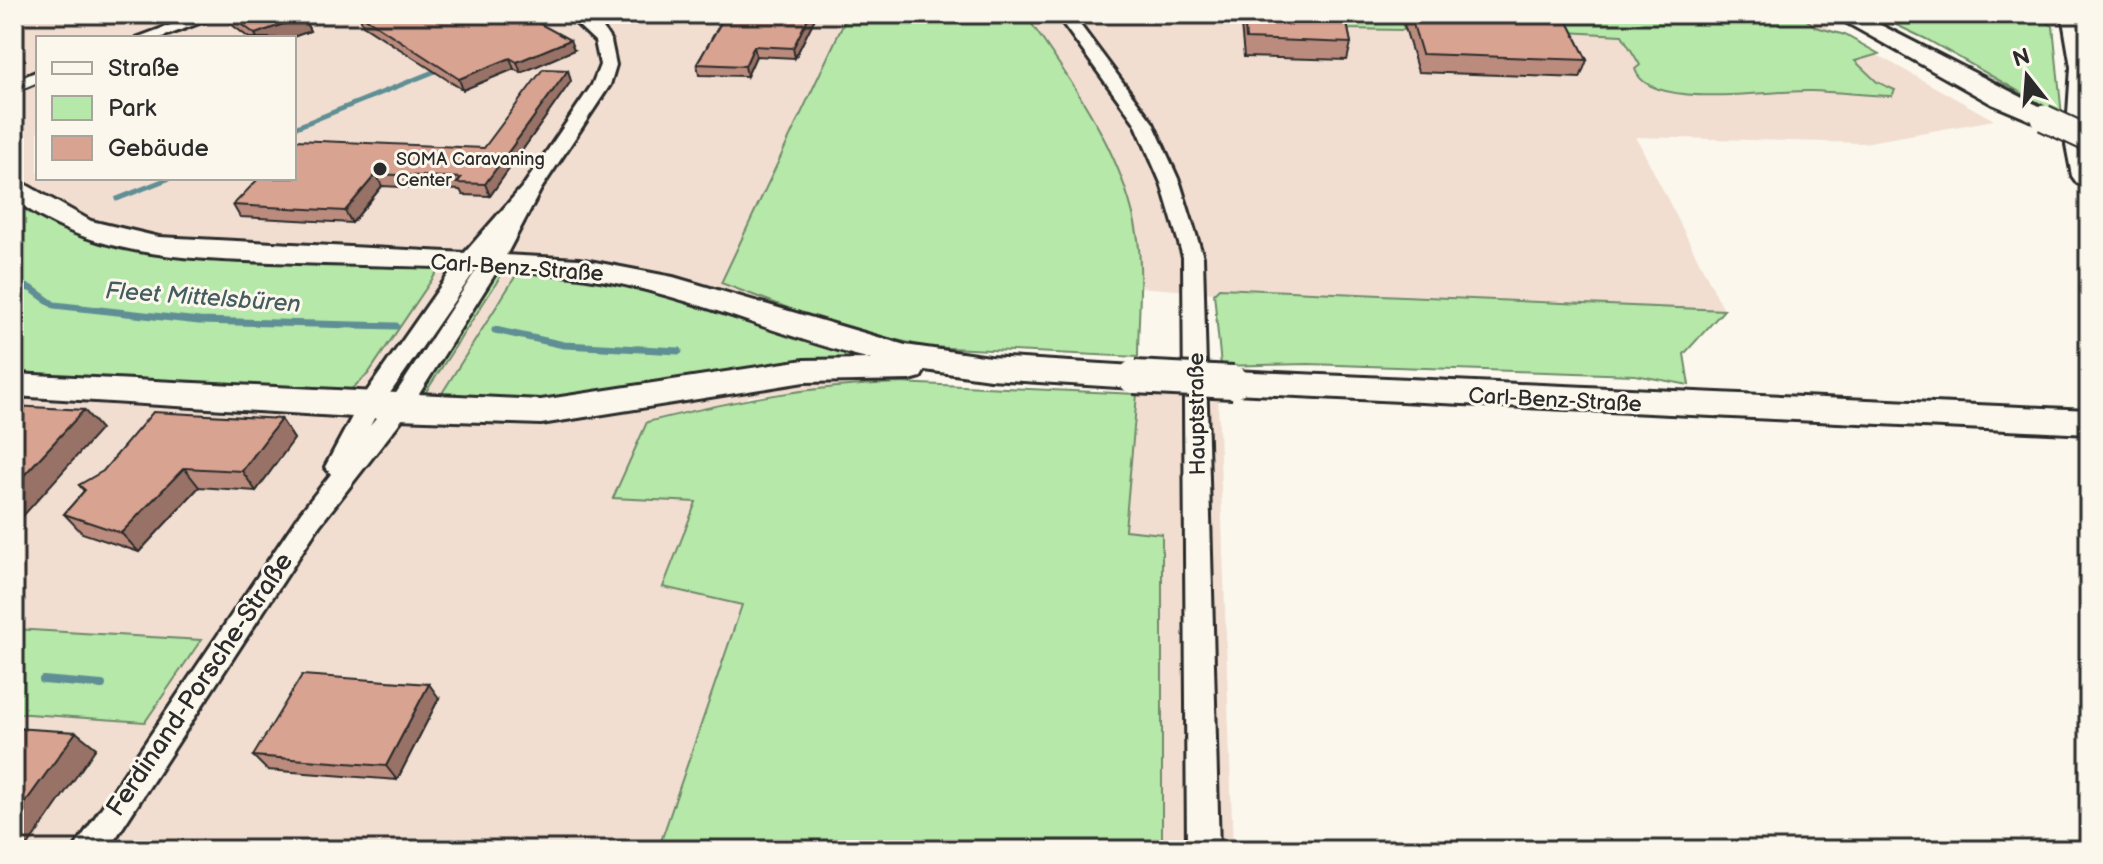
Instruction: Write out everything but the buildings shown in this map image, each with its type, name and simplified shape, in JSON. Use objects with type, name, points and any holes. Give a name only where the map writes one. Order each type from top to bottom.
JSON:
[{"type":"highway","points":[[2076,14],[2085,51],[2085,103],[2081,129],[2089,176]]},
{"type":"street","points":[[150,36],[215,14]]},
{"type":"street","name":"Ferdinand-Porsche-Straße","points":[[89,850],[601,85],[608,65],[603,41],[596,30],[574,14]]},
{"type":"street","name":"Hauptstraße","points":[[1064,14],[1125,94],[1152,137],[1172,184],[1193,257],[1203,850]]},
{"type":"street","points":[[1842,14],[2001,99],[2089,139]]},
{"type":"street","points":[[1862,14],[1969,71],[2044,118]]},
{"type":"street","points":[[14,84],[36,76]]},
{"type":"street","name":"Carl-Benz-Straße","points":[[14,186],[32,203],[77,225],[179,248],[580,268],[651,279],[811,331],[906,356],[1022,370],[2079,422]]},
{"type":"street","name":"Carl-Benz-Straße","points":[[14,385],[384,407],[541,412],[804,371],[1022,370]]},
{"type":"shaded area","points":[[14,14],[848,14],[721,283],[839,327],[874,335],[867,384],[750,396],[614,498],[696,502],[742,605],[658,850],[14,850]]},
{"type":"shaded area","points":[[1025,14],[1804,14],[1994,120],[1864,143],[1636,137],[1724,310],[1219,288],[1214,293],[1138,287],[1138,239]]},
{"type":"shaded area","points":[[1137,394],[1218,398],[1233,850],[1162,850],[1162,534],[1125,530]]},
{"type":"green space","points":[[1991,12],[2008,13],[2039,19],[2053,26],[2062,116],[1926,39],[1873,14],[1909,14],[1925,22]]},
{"type":"green space","points":[[848,14],[1025,14],[1094,120],[1109,149],[1131,208],[1139,253],[1138,357],[928,347],[839,327],[721,283]]},
{"type":"green space","points":[[1341,14],[1400,14],[1404,30],[1344,29]]},
{"type":"green space","points":[[1554,14],[1799,14],[1816,27],[1845,35],[1879,54],[1855,61],[1877,82],[1895,90],[1892,96],[1811,91],[1714,95],[1662,90],[1645,82],[1635,69],[1640,65],[1622,35],[1565,32]]},
{"type":"green space","points":[[14,199],[78,232],[441,266],[368,374],[348,392],[83,379],[14,371]]},
{"type":"green space","points":[[506,268],[422,398],[418,393],[498,271]]},
{"type":"green space","points":[[520,269],[594,274],[850,349],[852,355],[845,361],[750,367],[571,398],[439,398]]},
{"type":"green space","points":[[1219,288],[1724,310],[1684,354],[1689,385],[1635,375],[1308,364],[1221,366],[1214,293]]},
{"type":"green space","points":[[899,383],[1137,394],[1125,530],[1162,534],[1162,850],[658,850],[742,605],[663,587],[696,502],[613,498],[647,422],[772,395]]},
{"type":"green space","points":[[14,629],[201,640],[145,722],[14,713]]},
{"type":"waterway","name":"Fleet Mittelsbüren","points":[[296,127],[443,68]]},
{"type":"waterway","name":"Fleet Mittelsbüren","points":[[117,199],[165,180]]},
{"type":"waterway","name":"Fleet Mittelsbüren","points":[[14,283],[32,289],[54,305],[199,321],[396,326]]},
{"type":"waterway","name":"Fleet Mittelsbüren","points":[[495,330],[564,345],[679,351]]},
{"type":"waterway","name":"Fleet Mittelsbüren","points":[[43,680],[102,685]]},
{"type":"place","name":"SOMA Caravaning Center","points":[[380,169]]}]
